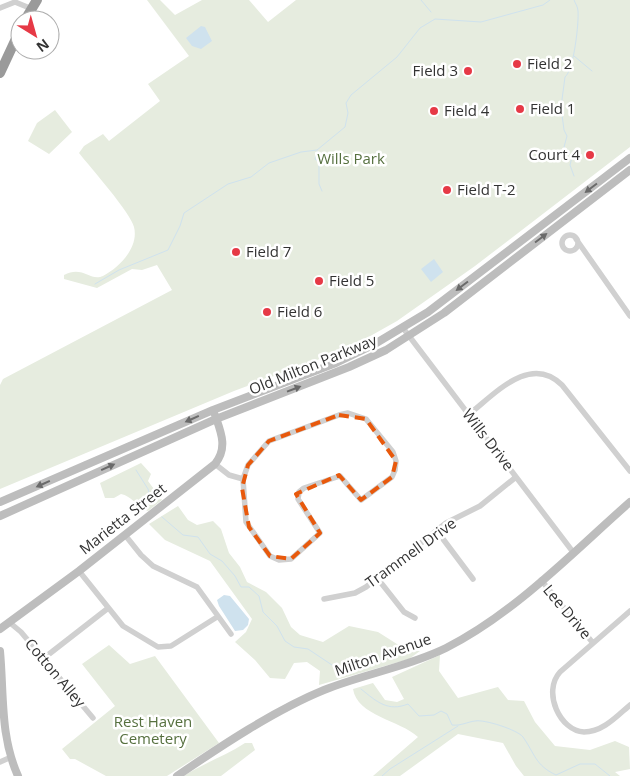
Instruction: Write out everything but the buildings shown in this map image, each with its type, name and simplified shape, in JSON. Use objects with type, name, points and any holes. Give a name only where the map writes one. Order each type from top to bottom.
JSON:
[{"type":"highway","points":[[0,73],[10,52]]},
{"type":"main road","name":"Old Milton Parkway","points":[[0,502],[213,410],[336,363],[403,328],[428,312],[630,158]]},
{"type":"main road","name":"Old Milton Parkway","points":[[0,516],[216,419],[349,367],[386,350],[444,313],[630,170]]},
{"type":"main road","points":[[213,410],[223,444],[222,454],[215,464]]},
{"type":"main road","name":"Marietta Street","points":[[0,629],[125,535],[215,464]]},
{"type":"main road","points":[[0,498],[11,497]]},
{"type":"main road","name":"Milton Avenue","points":[[177,776],[303,699],[341,683],[406,664],[446,648],[490,621],[541,580],[630,502]]},
{"type":"main road","points":[[0,651],[1,727],[9,758],[18,776]]},
{"type":"street","points":[[0,8],[15,2],[34,4]]},
{"type":"street","points":[[576,239],[630,316]]},
{"type":"street","name":"Wills Drive","points":[[403,328],[573,552]]},
{"type":"street","points":[[468,414],[521,375],[535,372],[550,375],[562,385],[630,471]]},
{"type":"street","points":[[348,414],[366,419],[393,452],[396,461],[392,476],[361,500],[340,476],[304,488],[299,492],[298,499],[320,532],[291,559],[285,560],[270,556],[246,522],[242,479],[254,456],[269,442],[339,415],[348,414]]},
{"type":"street","points":[[215,464],[230,475],[242,479]]},
{"type":"street","name":"Trammell Drive","points":[[324,599],[355,593],[378,579],[437,531],[452,520],[480,506],[516,477]]},
{"type":"street","points":[[437,531],[474,579]]},
{"type":"street","points":[[125,535],[141,555],[153,566],[197,586],[231,634]]},
{"type":"street","points":[[78,571],[123,626],[161,648],[171,646],[218,617]]},
{"type":"street","points":[[378,579],[404,612],[415,618]]},
{"type":"street","name":"Lee Drive","points":[[541,580],[593,643]]},
{"type":"street","points":[[44,658],[107,608]]},
{"type":"street","points":[[630,612],[555,678],[551,690],[554,704],[569,726],[583,732],[604,726],[630,705]]},
{"type":"street","name":"Cotton Alley","points":[[9,622],[44,658],[93,718]]},
{"type":"street","points":[[0,762],[9,758]]},
{"type":"highlighted area","points":[[339,415],[366,419],[396,461],[392,477],[361,500],[339,475],[296,494],[320,533],[291,559],[270,556],[249,527],[242,488],[248,465],[269,441]]},
{"type":"green space","name":"Wills Park","points":[[147,0],[160,0],[175,15],[202,0],[249,0],[268,22],[296,0],[630,0],[630,147],[475,266],[397,321],[349,348],[234,391],[0,489],[0,385],[3,379],[172,290],[157,265],[142,270],[132,269],[97,288],[64,279],[64,275],[71,272],[94,277],[103,276],[122,262],[134,242],[135,234],[131,220],[110,190],[79,153],[84,146],[103,134],[109,141],[160,101],[148,84],[189,56]]},
{"type":"green space","points":[[55,110],[72,132],[49,154],[28,141],[37,123]]},
{"type":"green space","points":[[141,463],[151,474],[148,481],[162,500],[148,511],[125,495],[121,494],[114,498],[105,498],[100,483]]},
{"type":"green space","points":[[178,506],[188,520],[197,525],[213,521],[221,529],[229,553],[240,567],[247,582],[266,592],[282,608],[291,627],[300,635],[323,642],[349,626],[378,632],[408,651],[420,651],[409,659],[319,685],[320,671],[307,662],[294,663],[285,679],[270,678],[255,660],[235,642],[246,632],[252,619],[210,561],[165,540],[149,524]]},
{"type":"green space","name":"Rest Haven Cemetery","points":[[109,645],[130,664],[155,656],[219,743],[167,776],[106,776],[75,759],[70,759],[62,749],[115,706],[82,664]]},
{"type":"green space","points":[[440,655],[439,671],[458,698],[498,687],[508,700],[524,701],[535,722],[555,746],[590,750],[615,741],[629,747],[630,769],[615,772],[620,776],[524,776],[503,743],[458,734],[400,776],[373,776],[418,737],[362,706],[356,698],[353,689],[373,683],[385,700],[397,702],[404,699],[392,677]]},
{"type":"green space","points":[[245,743],[252,743],[255,750],[221,776],[184,776],[230,752]]},
{"type":"water","points":[[201,26],[205,27],[212,41],[201,49],[192,46],[186,38]]},
{"type":"water","points":[[434,259],[443,272],[431,282],[421,269]]},
{"type":"water","points":[[224,595],[230,596],[249,619],[248,625],[243,630],[235,631],[219,606],[217,600]]},
{"type":"waterway","points":[[421,0],[431,12]]},
{"type":"waterway","points":[[95,284],[119,270],[168,250],[184,213],[228,184],[251,177],[269,163],[301,152],[317,150],[345,127],[348,113],[346,103],[351,95],[397,57],[420,28],[435,19],[481,22],[543,5],[550,0]]},
{"type":"waterway","points":[[574,0],[578,11],[577,35],[571,65],[565,77],[561,107],[564,130],[567,136],[564,147],[572,157],[570,165],[574,176]]},
{"type":"waterway","points":[[574,56],[592,71]]},
{"type":"waterway","points":[[317,151],[315,159],[319,163],[319,184],[322,191]]},
{"type":"waterway","points":[[136,470],[148,489],[152,502]]},
{"type":"waterway","points":[[162,517],[183,535],[198,537],[210,554],[222,561],[235,576],[241,587],[249,587],[259,596],[263,612],[277,626],[285,641],[294,647],[308,649],[344,673]]},
{"type":"waterway","points":[[361,689],[378,702],[389,706],[394,707],[408,704],[419,716],[434,715],[441,711],[447,714],[452,725],[479,721],[493,723],[515,731],[523,737],[539,763],[556,775],[580,764],[595,764],[610,776]]},
{"type":"waterway","points":[[382,776],[458,726]]},
{"type":"place","name":"Field 2","points":[[517,64]]},
{"type":"place","name":"Field 3","points":[[468,71]]},
{"type":"place","name":"Field 1","points":[[520,109]]},
{"type":"place","name":"Field 4","points":[[434,111]]},
{"type":"place","name":"Court 4","points":[[590,155]]},
{"type":"place","name":"Field T-2","points":[[447,190]]},
{"type":"place","name":"Field 7","points":[[236,252]]},
{"type":"place","name":"Field 5","points":[[319,281]]},
{"type":"place","name":"Field 6","points":[[267,312]]}]
